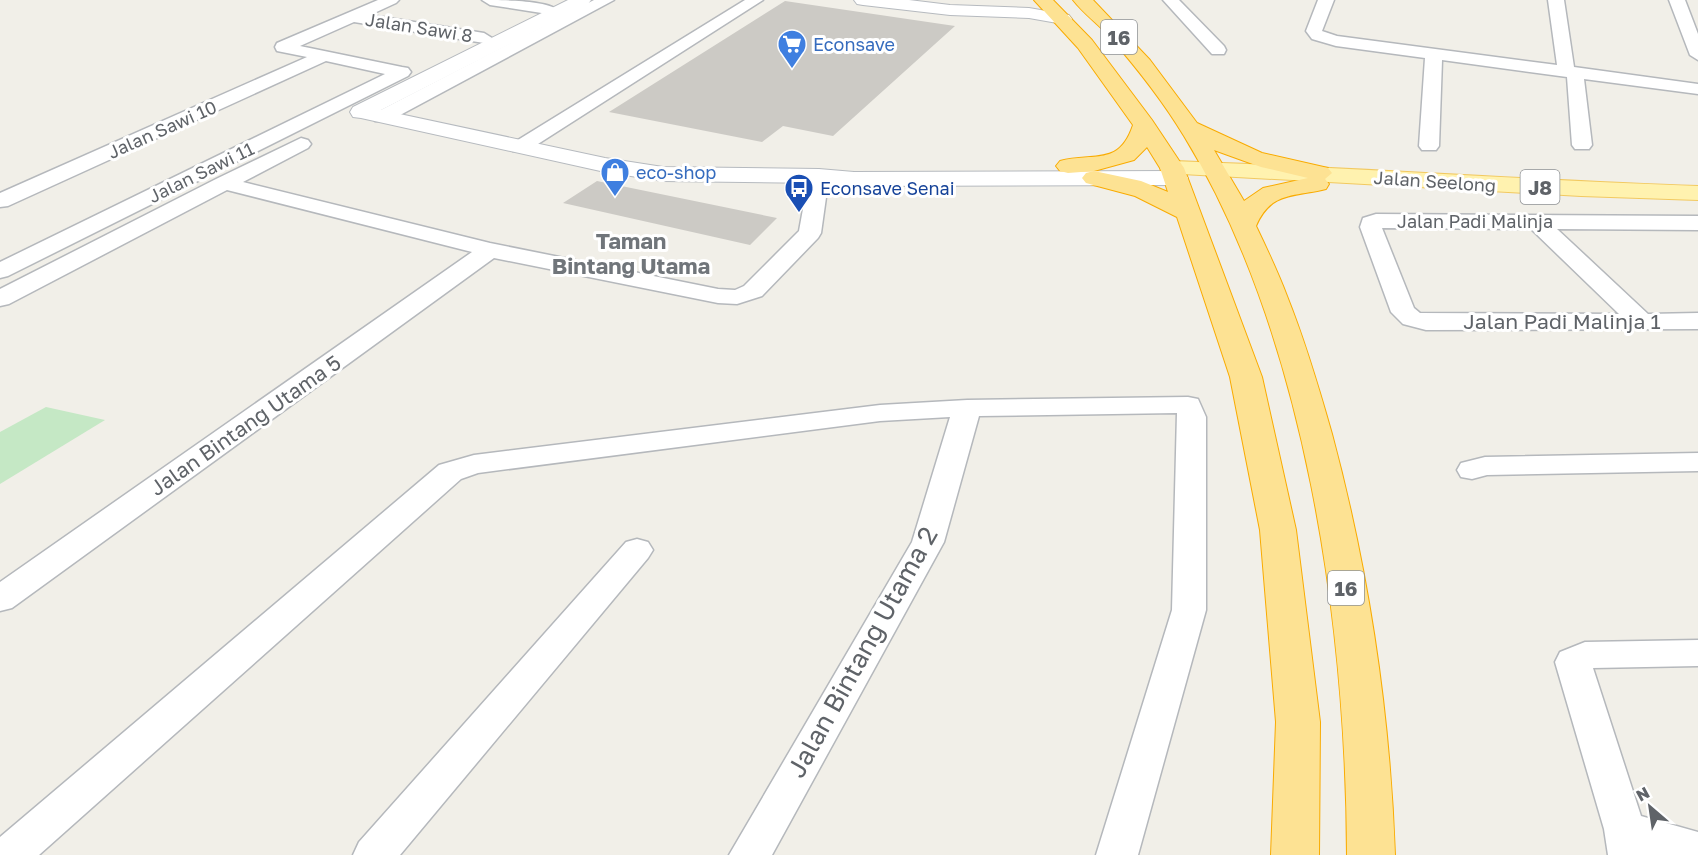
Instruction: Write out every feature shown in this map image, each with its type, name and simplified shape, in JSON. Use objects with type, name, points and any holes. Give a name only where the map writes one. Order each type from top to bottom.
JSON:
[{"type":"highway","name":"16","points":[[1082,0],[1121,38],[1192,128],[1244,225],[1285,327],[1309,411],[1341,548],[1367,745],[1371,855]]},
{"type":"highway","name":"16","points":[[1044,1],[1085,44],[1144,125],[1179,187],[1246,377],[1278,530],[1298,722],[1295,855]]},
{"type":"highway","points":[[1068,166],[1099,163],[1131,152],[1137,144],[1144,125]]},
{"type":"highway","points":[[1192,128],[1226,148],[1249,158],[1318,178]]},
{"type":"highway","points":[[1094,178],[1115,181],[1150,192],[1179,187]]},
{"type":"highway","points":[[1244,225],[1251,205],[1258,199],[1318,178]]},
{"type":"main road","name":"Jalan Seelong","points":[[1179,187],[1217,174],[1698,194]]},
{"type":"main road","name":"Jalan Seelong","points":[[1318,178],[1440,192],[1698,202]]},
{"type":"street","points":[[323,56],[283,47],[391,0]]},
{"type":"street","points":[[490,0],[548,9]]},
{"type":"street","points":[[372,115],[582,0]]},
{"type":"street","points":[[0,299],[325,132],[372,115],[606,0]]},
{"type":"street","points":[[520,147],[755,0]]},
{"type":"street","points":[[863,0],[950,10],[1020,12],[1063,19]]},
{"type":"street","points":[[1171,0],[1218,50]]},
{"type":"street","points":[[1326,0],[1314,31],[1318,36],[1434,54],[1698,89]]},
{"type":"street","points":[[1556,0],[1582,144]]},
{"type":"street","points":[[1677,0],[1698,55]]},
{"type":"street","points":[[1020,12],[1038,7],[1044,1]]},
{"type":"street","name":"Jalan Sawi 8","points":[[353,16],[484,38]]},
{"type":"street","points":[[1429,146],[1434,54]]},
{"type":"street","name":"Jalan Sawi 11","points":[[0,271],[402,72],[323,56]]},
{"type":"street","name":"Jalan Sawi 10","points":[[0,201],[323,56]]},
{"type":"street","points":[[372,115],[605,165],[669,174],[819,176],[854,179],[1094,178],[1179,187]]},
{"type":"street","points":[[819,176],[854,171],[1068,166],[1179,187]]},
{"type":"street","points":[[223,183],[490,250],[718,296],[737,297],[753,291],[810,233],[819,176]]},
{"type":"street","points":[[1536,220],[1641,321]]},
{"type":"street","name":"Jalan Padi Malinja","points":[[1426,322],[1412,319],[1404,312],[1371,223],[1376,221],[1536,220],[1698,223]]},
{"type":"street","name":"Jalan Bintang Utama 5","points":[[0,599],[490,250]]},
{"type":"street","name":"Jalan Padi Malinja 1","points":[[1426,322],[1698,321]]},
{"type":"street","points":[[9,855],[450,472],[474,464],[880,413],[967,408],[1188,405],[1192,417],[1189,610],[1118,855]]},
{"type":"street","name":"Jalan Bintang Utama 2","points":[[750,855],[928,542],[967,408]]},
{"type":"street","points":[[1473,470],[1485,466],[1698,462]]},
{"type":"street","points":[[374,855],[637,550]]},
{"type":"street","points":[[1698,653],[1585,655],[1573,662],[1627,842],[1698,850]]},
{"type":"green space","points":[[46,407],[105,420],[0,484],[0,432]]},
{"type":"building","name":"Econsave","points":[[785,1],[955,26],[833,136],[783,126],[762,142],[609,112]]},
{"type":"building","points":[[597,181],[777,218],[750,245],[563,203]]},
{"type":"place","name":"Econsave","points":[[792,70]]},
{"type":"place","name":"eco-shop","points":[[615,198]]},
{"type":"place","name":"Econsave Senai","points":[[799,214]]},
{"type":"district","name":"Taman Bintang Utama","points":[[631,252]]}]
